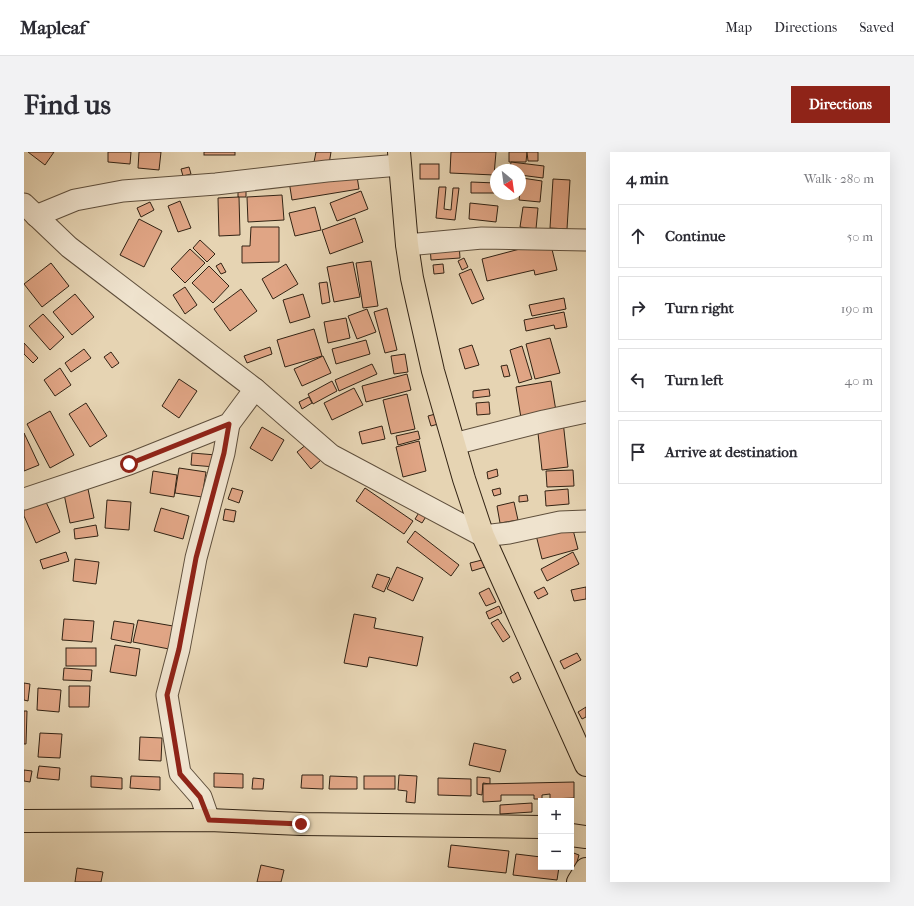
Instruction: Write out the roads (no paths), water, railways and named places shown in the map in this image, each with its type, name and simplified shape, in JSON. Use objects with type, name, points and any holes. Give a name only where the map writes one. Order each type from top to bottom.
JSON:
[{"type":"main road","points":[[400,159],[407,245],[412,278],[433,371],[464,479],[483,536],[586,765]]},
{"type":"main road","points":[[24,821],[209,820],[309,824],[538,828]]},
{"type":"main road","points":[[574,826],[586,825]]},
{"type":"main road","points":[[574,835],[586,837]]},
{"type":"main road","points":[[578,882],[586,869]]},
{"type":"street","points":[[30,210],[123,191],[216,184],[327,171],[400,159]]},
{"type":"street","points":[[30,210],[69,247],[255,389],[331,455],[483,536],[509,533],[560,522],[586,521]]},
{"type":"street","points":[[407,245],[482,238],[586,240]]},
{"type":"street","points":[[209,820],[200,797],[180,774],[167,695],[179,649],[196,558],[224,453],[229,424],[255,389]]},
{"type":"street","points":[[454,444],[586,412]]},
{"type":"street","points":[[24,499],[129,464],[229,424]]}]
